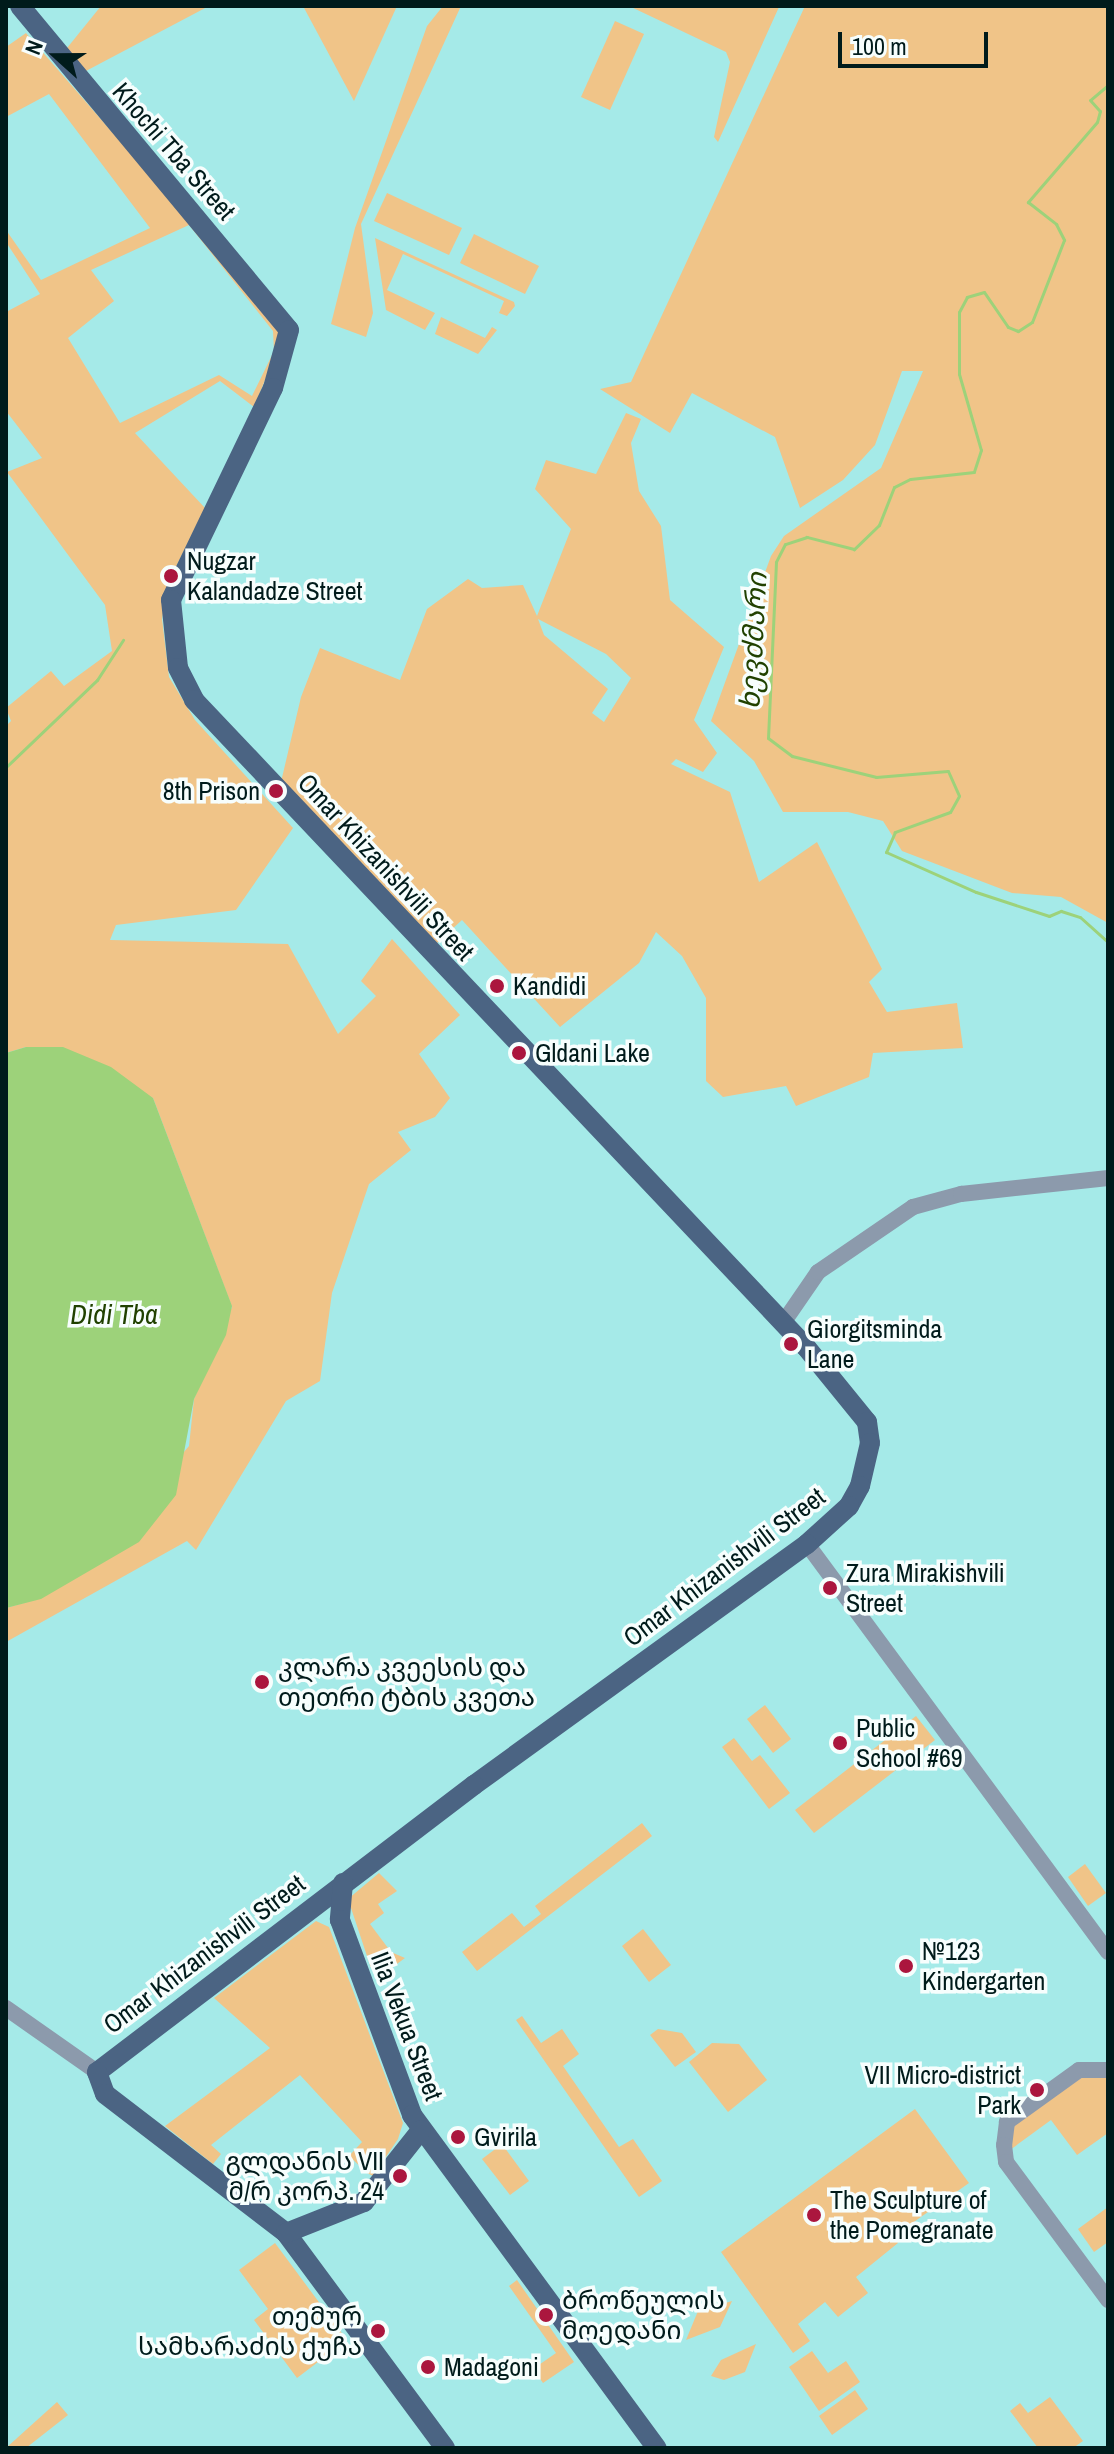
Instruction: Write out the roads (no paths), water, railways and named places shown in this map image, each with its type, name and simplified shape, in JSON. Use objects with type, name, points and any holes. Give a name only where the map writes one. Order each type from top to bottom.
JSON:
[{"type":"main road","name":"Khochi Tba Street","points":[[20,6],[289,330]]},
{"type":"main road","name":"Omar Khizanishvili Street","points":[[289,330],[273,388],[171,600],[178,668],[194,700],[850,1396],[867,1422],[870,1443],[849,1506],[807,1544],[343,1883],[97,2072],[105,2094],[286,2233],[445,2448]]},
{"type":"main road","points":[[305,1912],[323,1909],[340,1920],[343,1883]]},
{"type":"main road","name":"Ilia Vekua Street","points":[[340,1920],[421,2130],[657,2448]]},
{"type":"main road","points":[[286,2233],[364,2202],[421,2130]]},
{"type":"street","points":[[783,1323],[818,1272],[913,1207],[961,1194],[1108,1178]]},
{"type":"street","points":[[807,1544],[1108,1952]]},
{"type":"street","points":[[6,2008],[97,2072]]},
{"type":"street","points":[[1108,2070],[1086,2066],[1067,2078],[1007,2122],[1004,2145],[1006,2162],[1108,2300]]},
{"type":"water","name":"Didi Tba","points":[[26,1047],[63,1047],[111,1067],[153,1098],[232,1306],[226,1335],[194,1399],[176,1495],[139,1542],[41,1599],[6,1608],[6,1053]]},
{"type":"waterway","name":"ხევძმარი","points":[[1108,85],[1090,100],[1100,111],[1097,122],[1028,202],[1056,224],[1064,240],[1032,322],[1018,331],[1008,327],[984,292],[967,297],[959,312],[959,374],[981,450],[974,472],[910,479],[894,487],[879,525],[854,549],[807,537],[785,544],[776,562],[768,738],[792,756],[876,777],[948,771],[959,796],[950,812],[895,832],[886,852],[976,892],[1049,916],[1061,911],[1080,917],[1108,942]]},
{"type":"waterway","points":[[6,767],[97,680],[123,640]]},
{"type":"place","name":"Nugzar Kalandadze Street","points":[[171,576]]},
{"type":"place","name":"8th Prison","points":[[276,791]]},
{"type":"place","name":"Kandidi","points":[[497,986]]},
{"type":"place","name":"Gldani Lake","points":[[519,1053]]},
{"type":"place","name":"Giorgitsminda Lane","points":[[791,1344]]},
{"type":"place","name":"Zura Mirakishvili Street","points":[[830,1588]]},
{"type":"place","name":"კლარა კვეესის და თეთრი ტბის კვეთა","points":[[262,1682]]},
{"type":"place","name":"Public School #69","points":[[840,1743]]},
{"type":"place","name":"№123 Kindergarten","points":[[906,1966]]},
{"type":"place","name":"VII Micro-district Park","points":[[1037,2090]]},
{"type":"place","name":"Gvirila","points":[[458,2137]]},
{"type":"place","name":"გლდანის VII მ/რ კორპ. 24","points":[[400,2176]]},
{"type":"place","name":"The Sculpture of the Pomegranate","points":[[814,2215]]},
{"type":"place","name":"ბროწეულის მოედანი","points":[[546,2315]]},
{"type":"place","name":"თემურ სამხარაძის ქუჩა","points":[[378,2331]]},
{"type":"place","name":"Madagoni","points":[[428,2367]]}]
